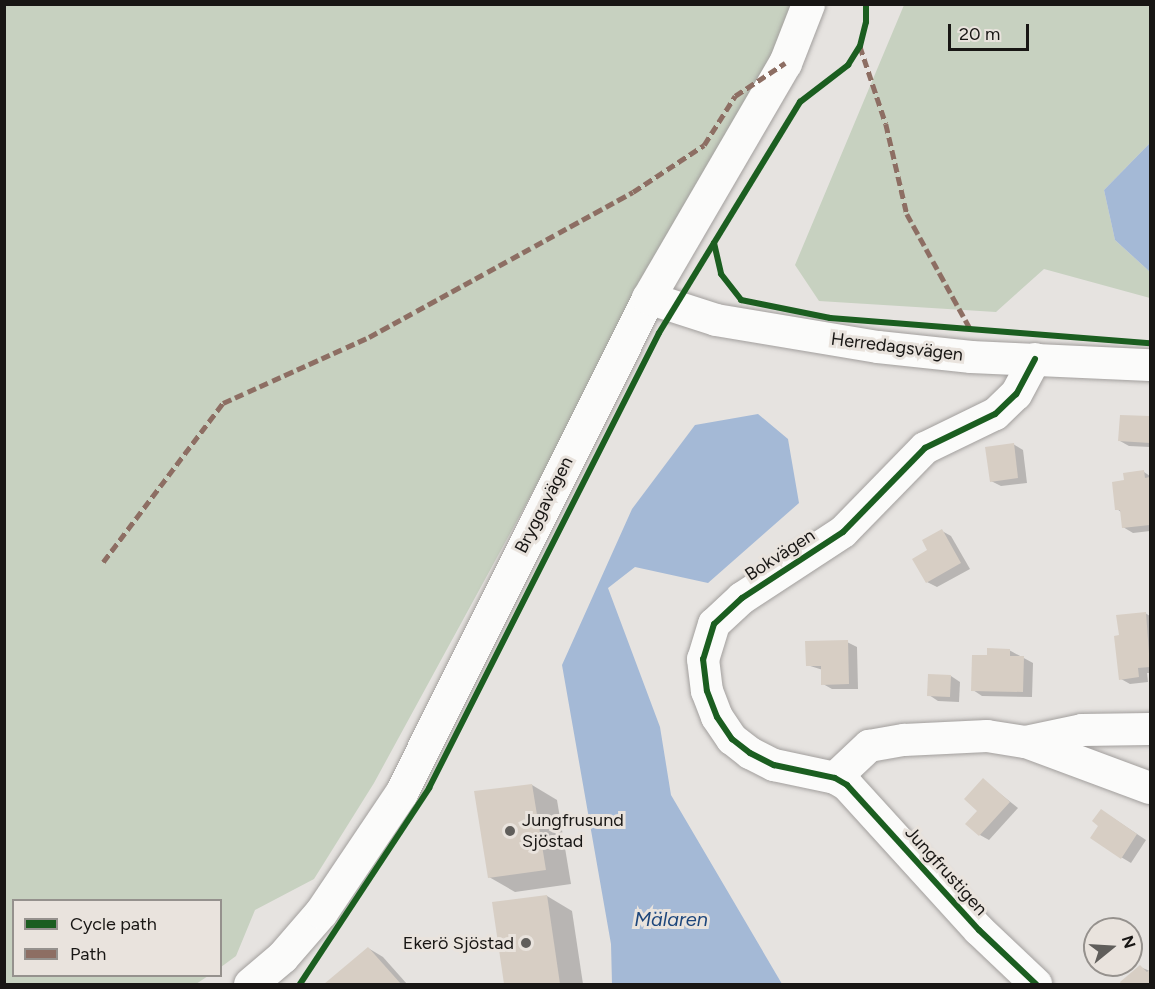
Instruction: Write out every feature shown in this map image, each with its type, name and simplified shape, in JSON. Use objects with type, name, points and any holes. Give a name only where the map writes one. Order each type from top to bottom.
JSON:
[{"type":"main road","name":"Bryggavägen","points":[[250,984],[282,957],[321,912],[401,793],[648,298],[785,63],[808,4]]},
{"type":"street","name":"Herredagsvägen","points":[[648,298],[716,320],[855,343],[971,357],[1150,365]]},
{"type":"street","name":"Bokvägen","points":[[835,778],[774,765],[750,753],[732,739],[717,717],[707,691],[703,659],[714,624],[742,598],[843,532],[925,448],[995,414],[1016,394],[1035,359]]},
{"type":"street","points":[[1026,742],[1082,730],[1150,729]]},
{"type":"street","points":[[835,778],[869,746],[916,739],[987,736],[1026,742],[1150,788]]},
{"type":"street","name":"Jungfrustigen","points":[[835,778],[848,785],[979,930],[1036,984]]},
{"type":"green space","points":[[5,5],[791,5],[773,51],[374,783],[314,879],[255,910],[236,956],[222,966],[222,899],[12,899],[12,977],[206,977],[196,984],[5,984]]},
{"type":"green space","points":[[904,5],[1150,5],[1150,143],[1104,190],[1115,240],[1150,272],[1150,298],[1044,269],[996,312],[819,301],[795,265]]},
{"type":"water","points":[[1150,143],[1150,272],[1115,240],[1104,190]]},
{"type":"water","name":"Mälaren","points":[[758,414],[788,439],[799,503],[708,583],[635,567],[608,588],[660,727],[671,795],[782,984],[612,984],[611,944],[562,665],[632,509],[695,425]]},
{"type":"building","points":[[1120,415],[1150,416],[1150,443],[1118,441]]},
{"type":"building","points":[[1014,443],[1018,478],[990,482],[985,447]]},
{"type":"building","points":[[1144,470],[1145,478],[1150,477],[1150,525],[1122,528],[1120,510],[1115,510],[1112,482],[1124,480],[1123,473]]},
{"type":"building","points":[[942,529],[961,563],[926,583],[912,559],[927,550],[922,540]]},
{"type":"building","points":[[1146,612],[1150,667],[1138,668],[1139,677],[1119,680],[1114,636],[1119,635],[1116,615]]},
{"type":"building","points":[[848,640],[849,684],[821,685],[821,666],[806,666],[805,641]]},
{"type":"building","points":[[987,648],[1010,649],[1010,656],[1024,656],[1023,692],[971,691],[972,655],[987,655]]},
{"type":"building","points":[[928,674],[951,675],[950,697],[927,696]]},
{"type":"building","points":[[983,778],[1010,802],[979,836],[965,824],[977,811],[964,799]]},
{"type":"building","name":"Jungfrusund Sjöstad","points":[[532,784],[546,870],[488,878],[474,791]]},
{"type":"building","points":[[1101,809],[1137,834],[1121,859],[1090,838],[1098,826],[1092,821]]},
{"type":"building","name":"Ekerö Sjöstad","points":[[547,895],[560,984],[504,984],[492,902]]},
{"type":"building","points":[[368,947],[401,984],[324,984]]},
{"type":"building","points":[[1143,968],[1147,972],[1150,969],[1150,984],[1121,984],[1120,982],[1126,977],[1143,977]]},
{"type":"marked path","points":[[860,46],[886,124],[907,214],[971,330]]},
{"type":"marked path","points":[[103,562],[223,403],[369,337],[633,192],[704,145],[735,96],[785,63]]},
{"type":"cycle path","points":[[300,984],[429,788],[659,333],[800,102],[848,65],[860,46],[866,22],[866,4]]},
{"type":"cycle path","points":[[714,243],[721,274],[741,300],[830,318],[1150,343]]},
{"type":"cycle path","points":[[1035,359],[1016,394],[995,414],[925,448],[843,532],[742,598],[714,624],[703,659],[707,691],[717,717],[732,739],[750,753],[774,765],[835,778],[847,785],[979,930],[1036,984]]},
{"type":"place","name":"Jungfrusund Sjöstad","points":[[510,831]]},
{"type":"place","name":"Ekerö Sjöstad","points":[[526,943]]}]
